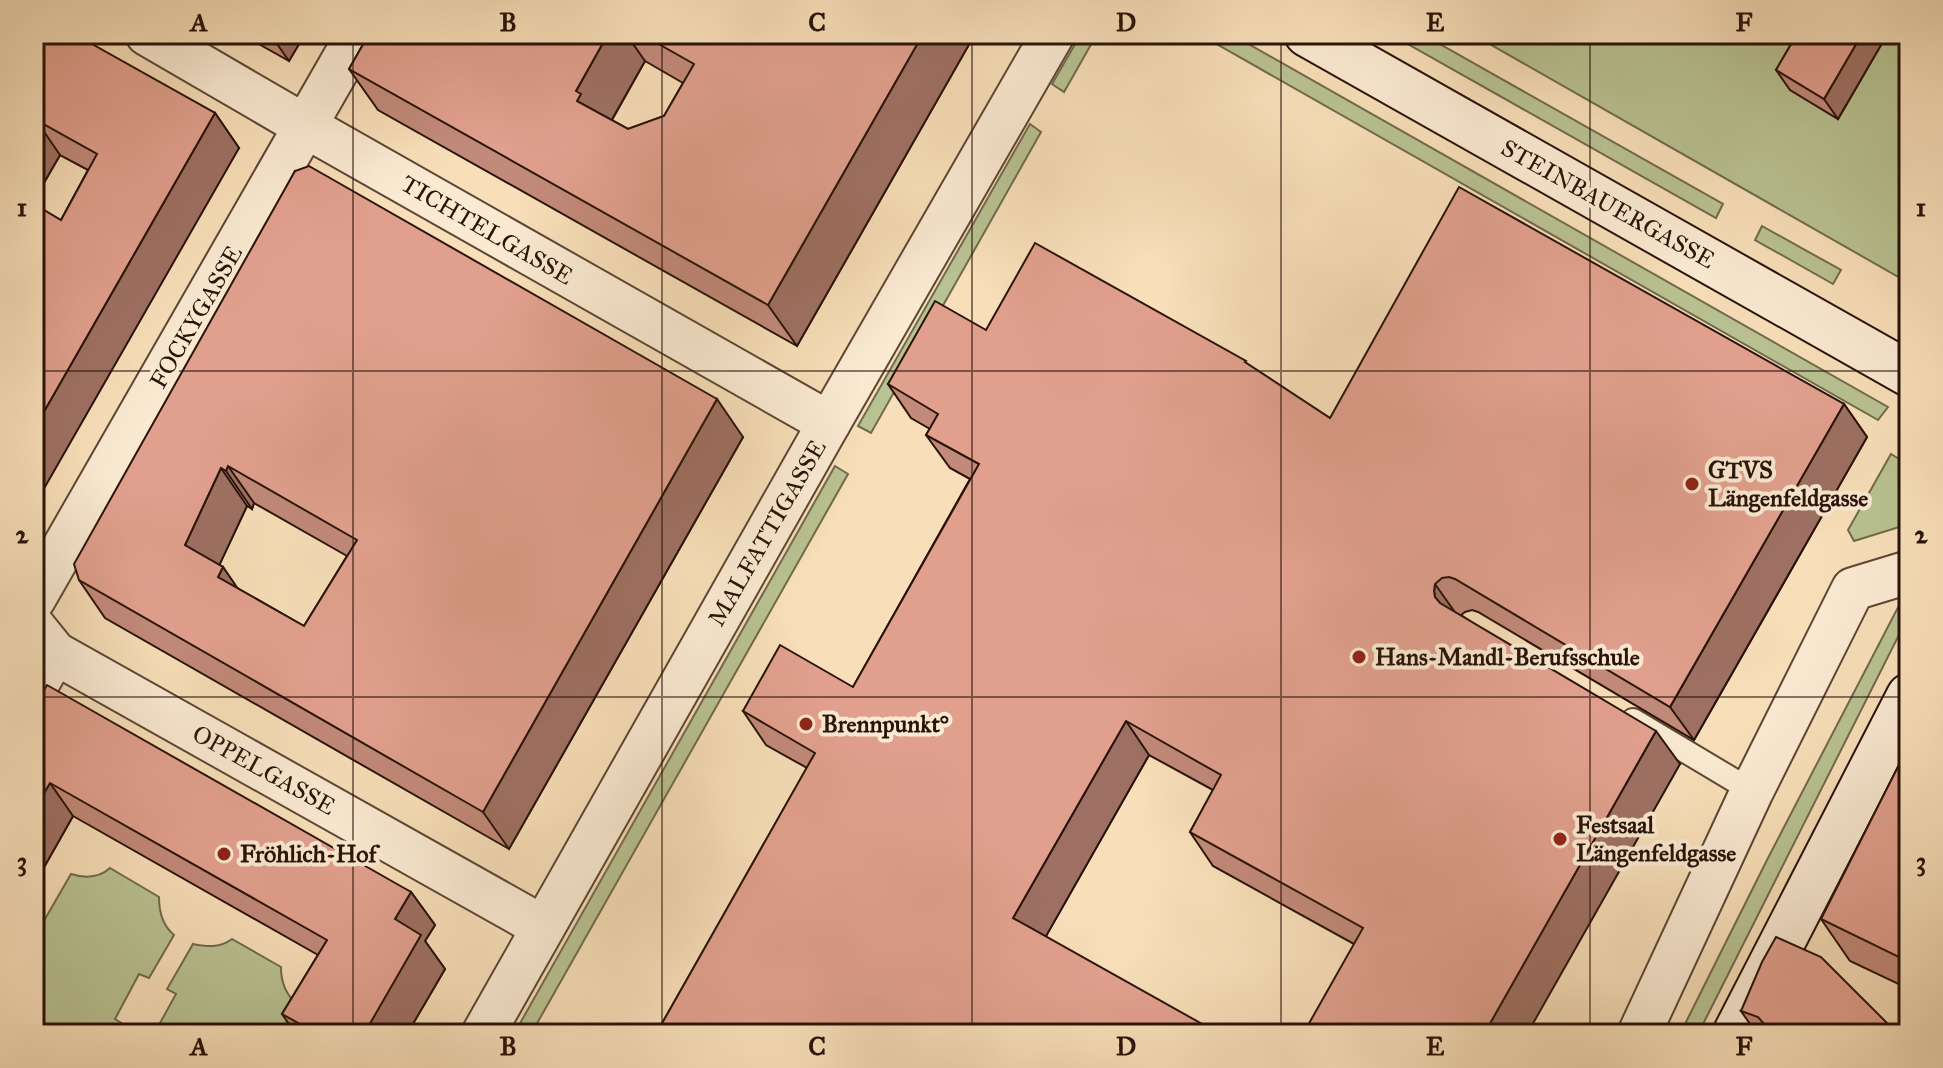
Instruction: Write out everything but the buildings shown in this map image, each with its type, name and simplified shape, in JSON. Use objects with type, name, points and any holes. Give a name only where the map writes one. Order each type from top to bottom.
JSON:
[{"type":"street","name":"TICHTELGASSE","points":[[147,34],[829,423]]},
{"type":"street","name":"FOCKYGASSE","points":[[34,599],[358,34]]},
{"type":"street","name":"MALFATTIGASSE","points":[[483,1034],[1053,34]]},
{"type":"street","name":"STEINBAUERGASSE","points":[[1307,34],[1909,374]]},
{"type":"street","points":[[1639,1034],[1752,791],[1853,589],[1909,572]]},
{"type":"street","name":"OPPELGASSE","points":[[44,640],[543,927]]},
{"type":"street","points":[[34,690],[44,640]]},
{"type":"street","points":[[1735,1034],[1909,696]]},
{"type":"lane","points":[[1619,712],[1752,791]]},
{"type":"green space","points":[[1081,34],[1097,34],[1064,92],[1052,84]]},
{"type":"green space","points":[[1199,34],[1231,34],[1888,407],[1878,420]]},
{"type":"green space","points":[[1390,34],[1422,34],[1723,204],[1716,218]]},
{"type":"green space","points":[[1472,34],[1909,34],[1909,283]]},
{"type":"green space","points":[[1030,124],[1041,132],[871,433],[858,426]]},
{"type":"green space","points":[[1762,226],[1841,270],[1833,284],[1755,240]]},
{"type":"green space","points":[[1891,454],[1909,465],[1909,524],[1854,541],[1848,530]]},
{"type":"green space","points":[[835,466],[848,474],[531,1034],[514,1034]]},
{"type":"green space","points":[[1907,590],[1909,615],[1698,1034],[1680,1034],[1767,860]]},
{"type":"green space","points":[[110,868],[159,897],[162,918],[174,935],[149,978],[139,974],[115,1019],[123,1024],[118,1034],[34,1034],[34,938],[71,874],[91,876]]},
{"type":"green space","points":[[232,939],[281,967],[285,988],[297,1004],[280,1034],[154,1034],[176,994],[167,989],[193,944],[213,946]]},
{"type":"place","name":"GTVS Längenfeldgasse","points":[[1692,484]]},
{"type":"place","name":"Hans-Mandl-Berufsschule","points":[[1359,657]]},
{"type":"place","name":"Brennpunkt°","points":[[806,724]]},
{"type":"place","name":"Festsaal Längenfeldgasse","points":[[1560,839]]},
{"type":"place","name":"Fröhlich-Hof","points":[[224,854]]}]
